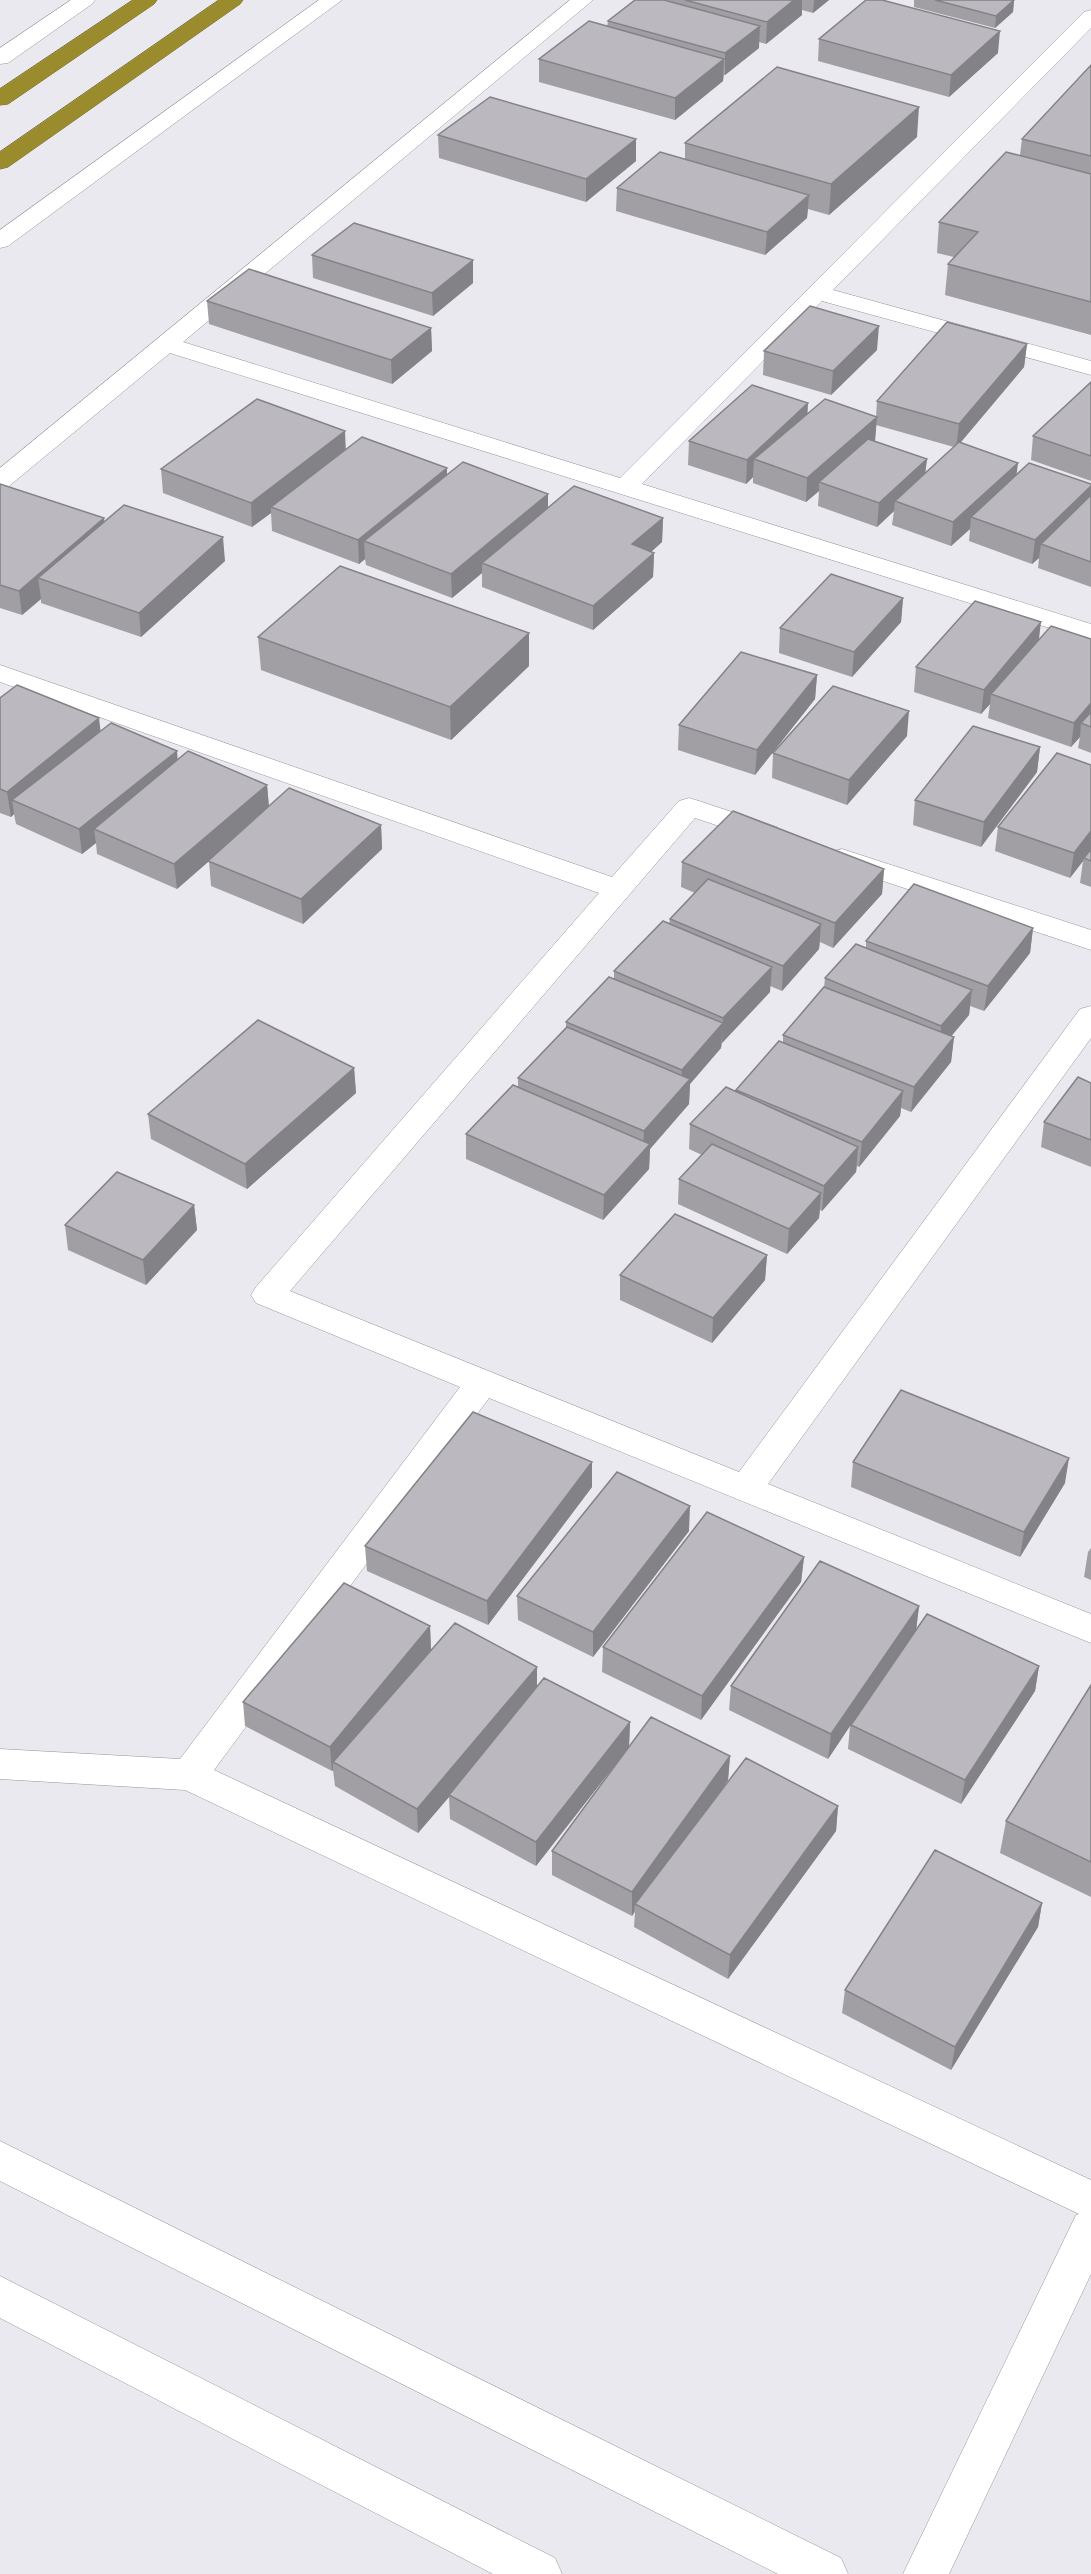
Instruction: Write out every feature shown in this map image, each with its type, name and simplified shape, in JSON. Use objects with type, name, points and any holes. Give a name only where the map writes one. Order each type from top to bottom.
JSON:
[{"type":"highway","points":[[0,99],[147,0]]},
{"type":"highway","points":[[0,162],[233,0]]},
{"type":"street","points":[[0,58],[85,0]]},
{"type":"street","points":[[0,241],[332,0]]},
{"type":"street","points":[[0,481],[583,0]]},
{"type":"street","points":[[625,488],[1091,16]]},
{"type":"street","points":[[818,293],[1091,368]]},
{"type":"street","points":[[166,344],[1091,633]]},
{"type":"street","points":[[0,673],[619,890]]},
{"type":"street","points":[[1091,940],[689,807],[268,1295],[1091,1629]]},
{"type":"street","points":[[746,1488],[1091,1016]]},
{"type":"street","points":[[189,1775],[482,1382]]},
{"type":"street","points":[[0,1764],[189,1775],[1091,2200]]},
{"type":"street","points":[[0,2160],[825,2574]]},
{"type":"street","points":[[926,2574],[1091,2229]]},
{"type":"street","points":[[0,2296],[539,2574]]},
{"type":"building","points":[[635,0],[664,0],[760,26],[725,53],[608,21]]},
{"type":"building","points":[[685,0],[794,0],[767,22]]},
{"type":"building","points":[[866,0],[882,0],[1000,31],[951,75],[819,39]]},
{"type":"building","points":[[935,0],[1014,0],[996,16]]},
{"type":"building","points":[[589,21],[724,59],[675,98],[539,59]]},
{"type":"building","points":[[1091,65],[1091,156],[1022,139]]},
{"type":"building","points":[[777,67],[919,107],[831,184],[685,143]]},
{"type":"building","points":[[490,97],[636,139],[586,179],[438,135]]},
{"type":"building","points":[[660,152],[809,195],[767,232],[617,188]]},
{"type":"building","points":[[1006,152],[1091,174],[1091,302],[948,264],[978,232],[939,222]]},
{"type":"building","points":[[354,223],[473,260],[432,293],[312,255]]},
{"type":"building","points":[[249,269],[431,328],[391,360],[207,301]]},
{"type":"building","points":[[810,306],[879,326],[833,371],[764,351]]},
{"type":"building","points":[[947,322],[1027,344],[959,424],[877,401]]},
{"type":"building","points":[[1091,382],[1091,456],[1033,436]]},
{"type":"building","points":[[752,385],[808,403],[747,460],[689,441]]},
{"type":"building","points":[[257,399],[345,431],[251,503],[161,469]]},
{"type":"building","points":[[825,399],[877,417],[807,478],[754,459]]},
{"type":"building","points":[[362,437],[447,468],[358,540],[271,507]]},
{"type":"building","points":[[868,439],[927,459],[879,503],[819,482]]},
{"type":"building","points":[[959,442],[1018,463],[953,522],[895,501]]},
{"type":"building","points":[[463,462],[548,494],[451,574],[364,541]]},
{"type":"building","points":[[1029,463],[1091,484],[1091,486],[1035,540],[971,517]]},
{"type":"building","points":[[0,484],[104,518],[19,591],[0,585]]},
{"type":"building","points":[[574,486],[663,518],[632,544],[654,553],[593,606],[482,563]]},
{"type":"building","points":[[1091,495],[1091,562],[1041,544]]},
{"type":"building","points":[[124,505],[223,537],[139,613],[38,578]]},
{"type":"building","points":[[340,566],[529,633],[450,707],[258,637]]},
{"type":"building","points":[[831,574],[903,598],[854,652],[780,628]]},
{"type":"building","points":[[975,601],[1041,622],[984,690],[916,667]]},
{"type":"building","points":[[1051,626],[1091,639],[1091,703],[1074,723],[991,694]]},
{"type":"building","points":[[741,652],[817,675],[757,750],[679,725]]},
{"type":"building","points":[[17,685],[99,718],[7,792],[0,789],[0,698]]},
{"type":"building","points":[[833,686],[909,711],[849,780],[773,753]]},
{"type":"building","points":[[1091,712],[1091,727],[1081,723]]},
{"type":"building","points":[[111,723],[177,751],[79,829],[12,800]]},
{"type":"building","points":[[973,726],[1040,747],[984,822],[915,800]]},
{"type":"building","points":[[188,751],[267,785],[174,864],[94,829]]},
{"type":"building","points":[[1057,753],[1091,765],[1091,831],[1074,853],[998,827]]},
{"type":"building","points":[[289,788],[381,825],[301,899],[208,861]]},
{"type":"building","points":[[733,811],[884,869],[835,923],[682,862]]},
{"type":"building","points":[[1091,849],[1091,861],[1084,858]]},
{"type":"building","points":[[708,879],[821,924],[783,966],[670,919]]},
{"type":"building","points":[[914,884],[1033,928],[988,986],[866,941]]},
{"type":"building","points":[[663,921],[772,967],[723,1018],[614,971]]},
{"type":"building","points":[[856,944],[972,990],[941,1026],[825,978]]},
{"type":"building","points":[[609,977],[723,1023],[682,1070],[566,1022]]},
{"type":"building","points":[[824,987],[954,1037],[914,1087],[783,1035]]},
{"type":"building","points":[[258,1020],[354,1068],[245,1164],[148,1114]]},
{"type":"building","points":[[567,1027],[690,1079],[644,1131],[518,1078]]},
{"type":"building","points":[[779,1041],[903,1091],[862,1142],[736,1090]]},
{"type":"building","points":[[1078,1077],[1091,1083],[1091,1140],[1044,1122]]},
{"type":"building","points":[[513,1085],[650,1144],[604,1195],[466,1134]]},
{"type":"building","points":[[726,1087],[858,1147],[824,1186],[690,1124]]},
{"type":"building","points":[[712,1144],[821,1193],[789,1229],[679,1179]]},
{"type":"building","points":[[117,1172],[194,1205],[143,1260],[65,1225]]},
{"type":"building","points":[[675,1214],[767,1255],[713,1318],[620,1275]]},
{"type":"building","points":[[901,1390],[1069,1458],[1024,1532],[853,1462]]},
{"type":"building","points":[[473,1412],[592,1462],[487,1601],[365,1546]]},
{"type":"building","points":[[617,1472],[690,1506],[593,1632],[517,1596]]},
{"type":"building","points":[[707,1512],[804,1557],[702,1696],[603,1647]]},
{"type":"building","points":[[820,1561],[919,1606],[831,1734],[731,1686]]},
{"type":"building","points":[[344,1583],[430,1626],[330,1747],[243,1702]]},
{"type":"building","points":[[927,1614],[1039,1666],[965,1780],[851,1725]]},
{"type":"building","points":[[455,1623],[537,1667],[417,1809],[333,1762]]},
{"type":"building","points":[[544,1678],[630,1722],[536,1842],[449,1795]]},
{"type":"building","points":[[1091,1685],[1091,1862],[1006,1821]]},
{"type":"building","points":[[651,1717],[730,1756],[632,1892],[552,1851]]},
{"type":"building","points":[[746,1758],[838,1806],[730,1955],[635,1904]]},
{"type":"building","points":[[935,1850],[1042,1903],[955,2047],[845,1990]]}]
